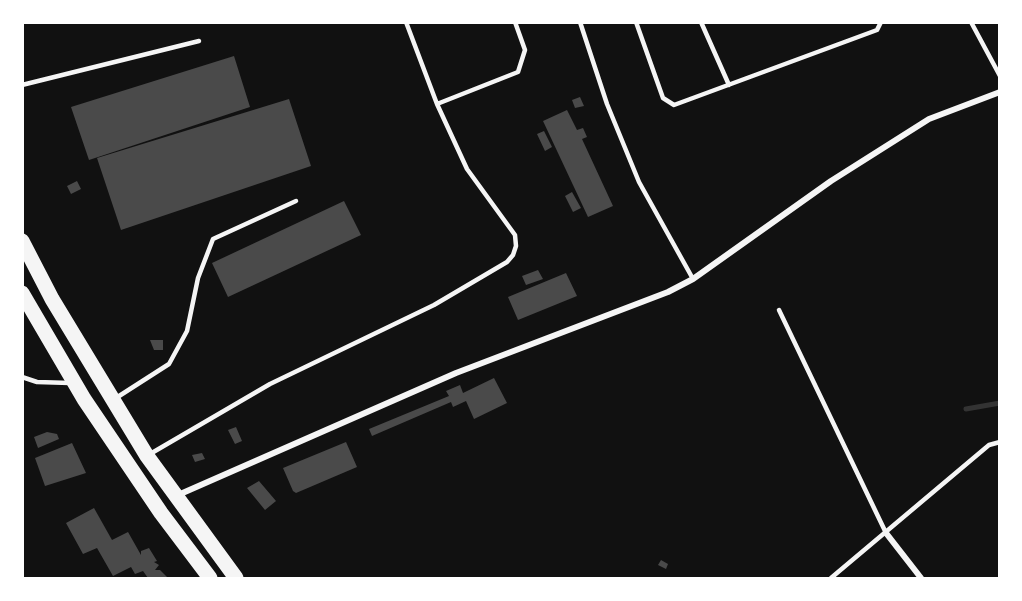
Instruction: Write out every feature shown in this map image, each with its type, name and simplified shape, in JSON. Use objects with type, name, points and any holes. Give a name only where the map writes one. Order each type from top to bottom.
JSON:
[{"type":"highway","points":[[22,241],[52,298],[147,456],[236,579]]},
{"type":"highway","points":[[22,293],[75,384],[161,513],[210,579]]},
{"type":"street","points":[[174,496],[456,373],[668,292],[693,279],[831,181],[928,119],[999,92]]},
{"type":"street","points":[[886,533],[921,579]]},
{"type":"lane","points":[[147,456],[270,384],[434,305],[507,262],[513,255],[516,246],[514,236],[467,169],[437,104],[406,22]]},
{"type":"lane","points":[[437,104],[518,72],[525,50],[515,22]]},
{"type":"lane","points":[[580,22],[607,104],[639,182],[693,279]]},
{"type":"lane","points":[[636,22],[663,98],[674,105],[877,30],[881,22]]},
{"type":"lane","points":[[702,22],[729,85]]},
{"type":"lane","points":[[971,22],[999,76]]},
{"type":"lane","points":[[22,85],[200,41]]},
{"type":"lane","points":[[994,65],[999,62]]},
{"type":"lane","points":[[113,399],[169,364],[187,331],[198,278],[213,239],[296,201]]},
{"type":"lane","points":[[778,310],[886,533]]},
{"type":"lane","points":[[22,376],[37,382],[75,384]]},
{"type":"lane","points":[[831,579],[989,445],[999,442]]},
{"type":"building","points":[[234,56],[250,107],[89,160],[71,107]]},
{"type":"building","points":[[580,97],[584,106],[575,108],[572,100]]},
{"type":"building","points":[[289,99],[311,166],[121,230],[97,158]]},
{"type":"building","points":[[567,110],[577,130],[583,128],[587,137],[582,139],[613,206],[588,217],[543,121]]},
{"type":"building","points":[[544,131],[552,147],[545,151],[537,134]]},
{"type":"building","points":[[77,181],[81,189],[71,194],[67,186]]},
{"type":"building","points":[[572,192],[581,208],[573,212],[565,196]]},
{"type":"building","points":[[344,201],[361,235],[228,297],[212,263]]},
{"type":"building","points":[[538,270],[543,279],[526,285],[522,276]]},
{"type":"building","points":[[566,273],[577,296],[518,320],[508,297]]},
{"type":"building","points":[[150,340],[163,340],[163,350],[154,350]]},
{"type":"building","points":[[494,378],[507,403],[474,419],[466,401],[453,407],[451,402],[372,436],[369,429],[449,396],[446,391],[460,385],[463,393]]},
{"type":"building","points":[[236,427],[242,441],[235,444],[228,430]]},
{"type":"building","points":[[47,432],[57,434],[59,439],[38,448],[34,437]]},
{"type":"building","points":[[346,442],[357,467],[296,493],[293,491],[283,468]]},
{"type":"building","points":[[72,443],[86,473],[45,486],[35,458]]},
{"type":"building","points":[[202,453],[205,459],[195,462],[192,455]]},
{"type":"building","points":[[259,481],[276,501],[265,510],[247,488]]},
{"type":"building","points":[[94,508],[112,540],[128,532],[141,555],[141,551],[149,548],[157,561],[154,562],[159,565],[155,570],[160,570],[168,578],[148,578],[143,571],[135,574],[131,567],[113,576],[97,548],[83,554],[66,523]]},
{"type":"building","points":[[661,560],[668,564],[666,569],[658,565]]},
{"type":"waterway","points":[[966,409],[1000,403]]}]
